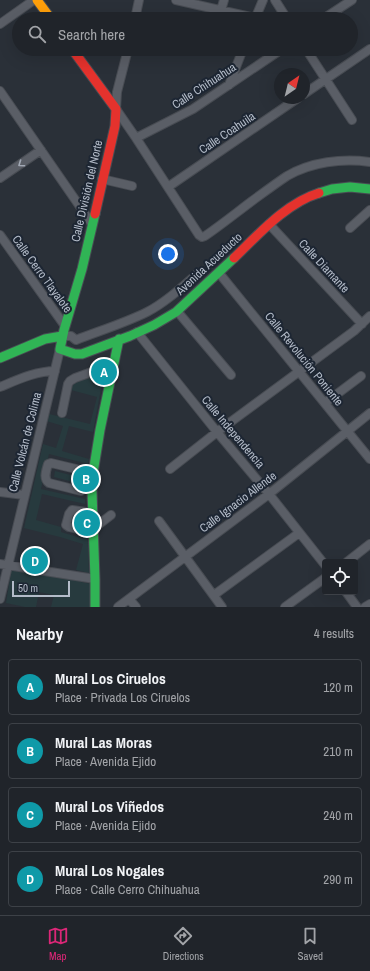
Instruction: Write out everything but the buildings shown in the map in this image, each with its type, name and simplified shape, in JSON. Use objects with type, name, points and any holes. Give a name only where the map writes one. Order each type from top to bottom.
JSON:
[{"type":"street","points":[[17,12],[34,0]]},
{"type":"street","points":[[37,0],[46,12]]},
{"type":"street","points":[[136,12],[139,0]]},
{"type":"street","points":[[179,0],[229,12]]},
{"type":"street","points":[[221,10],[224,0]]},
{"type":"street","points":[[258,12],[263,0]]},
{"type":"street","points":[[275,0],[283,12]]},
{"type":"street","points":[[334,12],[352,0]]},
{"type":"street","points":[[0,24],[12,16]]},
{"type":"street","points":[[310,90],[370,49]]},
{"type":"street","points":[[77,56],[116,109],[168,187]]},
{"type":"street","name":"Calle División del Norte","points":[[62,336],[82,269],[115,126],[117,92],[126,56]]},
{"type":"street","points":[[229,85],[240,56]]},
{"type":"street","name":"Calle Chihuahua","points":[[136,138],[182,115],[272,56]]},
{"type":"street","points":[[311,56],[352,120]]},
{"type":"street","points":[[0,90],[92,224]]},
{"type":"street","name":"Calle Coahuila","points":[[168,187],[289,104]]},
{"type":"street","points":[[0,178],[41,150]]},
{"type":"street","name":"Avenida Acueducto","points":[[168,187],[199,235],[202,237],[274,185],[305,168],[334,161],[370,162]]},
{"type":"street","points":[[102,179],[132,186]]},
{"type":"street","name":"Avenida Acueducto","points":[[60,349],[75,354],[82,354],[163,320],[177,311],[219,273],[269,224],[290,208],[319,192],[338,187],[351,186],[370,189]]},
{"type":"street","points":[[350,228],[370,210]]},
{"type":"street","name":"Calle Diamante","points":[[269,224],[362,324]]},
{"type":"street","name":"Calle Cerro Tlayalote","points":[[0,236],[65,326]]},
{"type":"street","name":"Avenida Acueducto","points":[[0,358],[44,339],[71,336],[74,340],[76,340],[138,316],[168,298],[198,273]]},
{"type":"street","name":"Calle Revolución Poniente","points":[[219,273],[370,459]]},
{"type":"street","points":[[177,311],[231,375]]},
{"type":"street","points":[[170,469],[217,432],[362,324],[370,316]]},
{"type":"street","name":"Calle Independencia","points":[[137,332],[322,561]]},
{"type":"street","name":"Calle Volcán de Colima","points":[[0,600],[4,564],[24,495],[55,371],[62,336]]},
{"type":"street","points":[[95,607],[95,579],[90,529],[93,513],[93,473],[100,430],[119,339]]},
{"type":"street","points":[[62,413],[68,384],[70,381],[114,364]]},
{"type":"street","points":[[0,387],[40,373],[55,371]]},
{"type":"street","points":[[324,403],[361,376]]},
{"type":"street","name":"Calle Ignacio Allende","points":[[118,607],[269,494],[370,413]]},
{"type":"street","points":[[81,491],[47,482],[45,477],[48,464],[51,463],[93,473]]},
{"type":"street","points":[[0,492],[24,495]]},
{"type":"street","points":[[93,513],[72,510],[69,514],[66,525],[69,527],[90,529],[111,516]]},
{"type":"street","points":[[160,521],[222,607]]},
{"type":"street","points":[[214,595],[299,533]]},
{"type":"street","points":[[351,559],[370,544]]},
{"type":"street","points":[[4,564],[95,579]]},
{"type":"street","points":[[285,607],[322,580]]},
{"type":"street","points":[[348,595],[357,607]]},
{"type":"street","points":[[130,599],[136,607]]},
{"type":"street","points":[[365,607],[370,604]]},
{"type":"green space","points":[[104,372],[93,432],[69,426],[62,451],[89,459],[88,464],[49,454],[41,489],[85,499],[85,504],[42,494],[36,520],[61,527],[61,532],[84,539],[87,525],[72,520],[72,518],[87,522],[89,573],[76,570],[83,544],[24,528],[43,444],[56,448],[63,426],[43,420],[45,413],[90,424],[97,397],[71,390],[73,384]]},
{"type":"green space","points":[[55,471],[86,479],[85,485],[54,477]]},
{"type":"green space","points":[[12,567],[91,584],[90,607],[51,607],[54,595],[39,592],[36,607],[25,607],[6,603]]},
{"type":"traffic: fast","points":[[319,193],[332,189],[350,187],[370,189]]},
{"type":"traffic: fast","points":[[95,214],[82,269],[60,349],[75,354],[82,354],[130,336],[154,325],[176,312],[234,258]]},
{"type":"traffic: fast","points":[[0,358],[45,339],[62,336]]},
{"type":"traffic: fast","points":[[95,607],[92,491],[93,473],[100,430],[119,339]]},
{"type":"traffic: slow","points":[[37,0],[46,12]]},
{"type":"traffic: jam","points":[[77,56],[116,109],[115,126],[95,214]]},
{"type":"traffic: jam","points":[[234,258],[284,212],[295,204],[319,193]]},
{"type":"place","name":"Mural Los Ciruelos","points":[[104,372]]},
{"type":"place","name":"Mural Las Moras","points":[[86,479]]},
{"type":"place","name":"Mural Los Viñedos","points":[[87,523]]},
{"type":"place","name":"Mural Los Nogales","points":[[35,561]]}]
